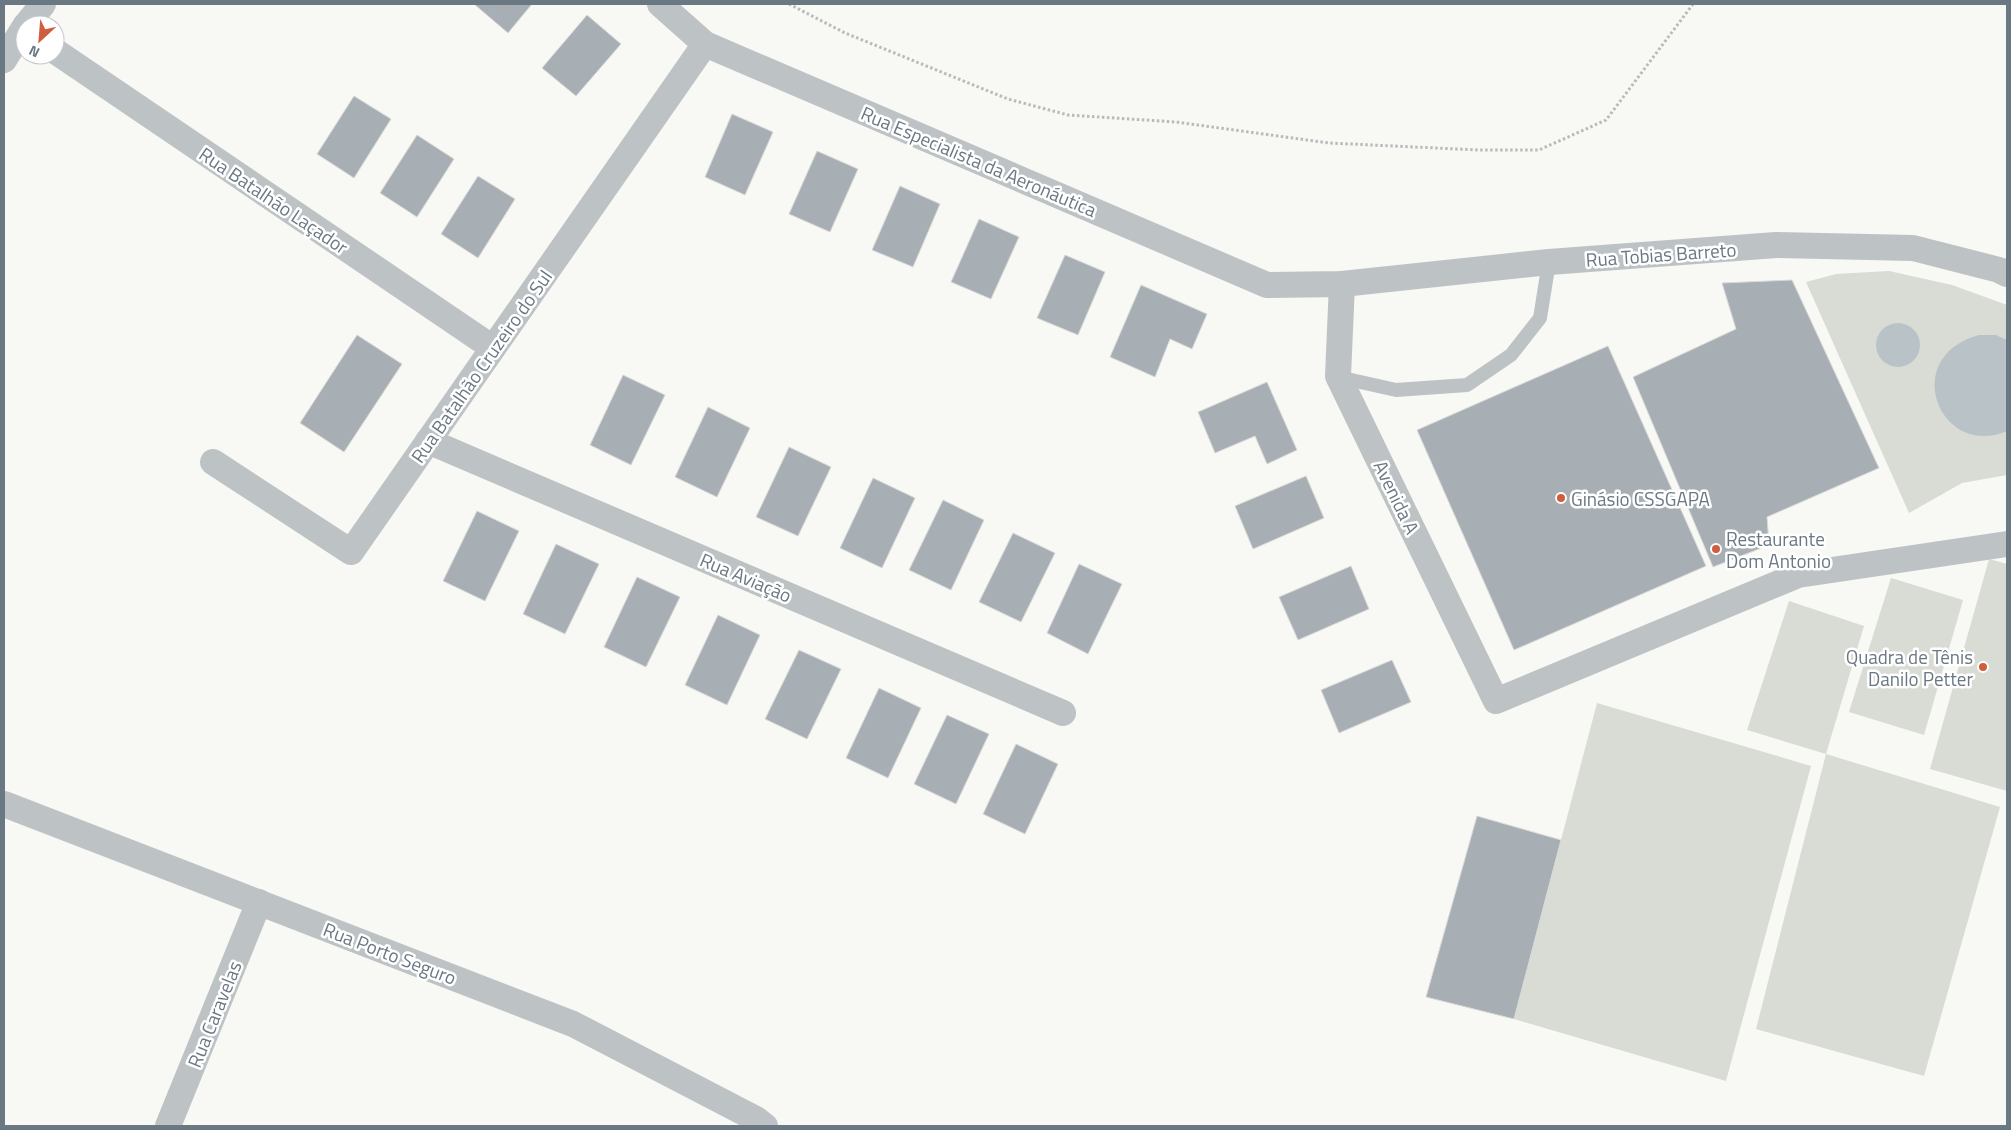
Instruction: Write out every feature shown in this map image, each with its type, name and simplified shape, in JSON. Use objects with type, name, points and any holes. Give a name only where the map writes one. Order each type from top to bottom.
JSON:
[{"type":"street","points":[[35,15],[44,4]]},
{"type":"street","name":"Rua Especialista da Aeronáutica","points":[[660,4],[705,44],[1267,285],[1312,283]]},
{"type":"street","points":[[4,60],[15,43]]},
{"type":"street","name":"Rua Batalhão Cruzeiro do Sul","points":[[213,462],[351,552],[705,44]]},
{"type":"street","name":"Rua Batalhão Laçador","points":[[65,58],[493,348]]},
{"type":"street","name":"Rua Tobias Barreto","points":[[1312,283],[1342,284],[1549,262],[1776,245],[1913,248],[2007,274]]},
{"type":"street","name":"Avenida A","points":[[1342,284],[1338,376],[1496,701],[1798,575],[2007,544]]},
{"type":"street","name":"Rua Aviação","points":[[428,441],[1063,713]]},
{"type":"street","name":"Rua Porto Seguro","points":[[4,804],[573,1024],[756,1118],[765,1126]]},
{"type":"street","name":"Rua Caravelas","points":[[168,1126],[259,902]]},
{"type":"lane","points":[[1338,376],[1396,390],[1468,385],[1510,355],[1540,318],[1549,262]]},
{"type":"path","points":[[789,4],[844,32],[1008,99],[1068,115],[1176,122],[1329,144],[1479,150],[1539,150],[1606,120],[1693,4]]},
{"type":"shaded area","points":[[1889,271],[1952,285],[2007,305],[2007,475],[1962,483],[1909,513],[1806,282],[1836,274]]},
{"type":"shaded area","points":[[1894,323],[1902,323],[1914,329],[1920,345],[1914,361],[1902,367],[1894,367],[1882,361],[1876,349],[1876,341],[1882,329]]},
{"type":"shaded area","points":[[1979,335],[1996,335],[2007,340],[2007,431],[1983,436],[1963,431],[1947,419],[1938,402],[1935,383],[1940,363],[1954,347]]},
{"type":"shaded area","name":"Quadra de Tênis Danilo Petter","points":[[1989,559],[2007,564],[2007,791],[1930,769]]},
{"type":"shaded area","points":[[1891,578],[1963,600],[1924,735],[1849,712]]},
{"type":"shaded area","points":[[1789,601],[1864,626],[1826,754],[1747,730]]},
{"type":"shaded area","points":[[1597,703],[1811,766],[1726,1081],[1514,1019]]},
{"type":"shaded area","points":[[1826,754],[2000,807],[1924,1076],[1756,1029]]},
{"type":"building","points":[[474,4],[532,4],[508,33]]},
{"type":"building","points":[[587,15],[621,44],[576,96],[542,68]]},
{"type":"building","points":[[354,96],[391,119],[354,178],[317,154]]},
{"type":"building","points":[[732,114],[773,132],[745,195],[705,177]]},
{"type":"building","points":[[417,135],[454,159],[417,217],[380,193]]},
{"type":"building","points":[[817,151],[858,169],[830,232],[789,214]]},
{"type":"building","points":[[478,176],[515,199],[478,258],[441,234]]},
{"type":"building","points":[[900,186],[940,204],[913,267],[872,250]]},
{"type":"building","points":[[979,219],[1019,237],[991,299],[951,282]]},
{"type":"building","points":[[1065,255],[1105,272],[1078,335],[1037,318]]},
{"type":"building","points":[[1792,280],[1879,468],[1767,517],[1769,545],[1713,567],[1633,377],[1736,329],[1722,283]]},
{"type":"building","points":[[1141,285],[1207,314],[1192,349],[1170,339],[1155,377],[1110,357]]},
{"type":"building","points":[[357,335],[402,364],[344,452],[300,423]]},
{"type":"building","name":"Ginásio CSSGAPA","points":[[1608,346],[1706,566],[1514,650],[1417,430]]},
{"type":"building","points":[[623,375],[665,395],[631,465],[590,445]]},
{"type":"building","points":[[1267,382],[1297,450],[1267,464],[1255,436],[1215,453],[1198,412]]},
{"type":"building","points":[[708,407],[750,428],[717,497],[675,477]]},
{"type":"building","points":[[789,447],[831,467],[798,536],[756,517]]},
{"type":"building","points":[[1306,476],[1324,518],[1253,549],[1235,506]]},
{"type":"building","points":[[873,478],[915,498],[882,568],[840,548]]},
{"type":"building","points":[[943,500],[984,520],[951,590],[909,570]]},
{"type":"building","points":[[477,511],[519,531],[485,601],[443,581]]},
{"type":"building","points":[[1013,533],[1055,553],[1021,622],[979,602]]},
{"type":"building","points":[[556,544],[599,564],[565,634],[523,614]]},
{"type":"building","points":[[1079,564],[1122,584],[1088,654],[1047,633]]},
{"type":"building","points":[[1351,566],[1369,609],[1298,640],[1279,597]]},
{"type":"building","points":[[637,577],[680,597],[646,667],[604,647]]},
{"type":"building","points":[[718,615],[760,635],[727,705],[685,685]]},
{"type":"building","points":[[799,650],[841,669],[807,739],[765,719]]},
{"type":"building","points":[[1392,660],[1411,702],[1339,733],[1321,690]]},
{"type":"building","points":[[879,688],[921,708],[888,778],[846,758]]},
{"type":"building","points":[[947,715],[989,734],[956,804],[914,784]]},
{"type":"building","points":[[1016,744],[1058,764],[1025,834],[983,814]]},
{"type":"building","points":[[1477,816],[1561,840],[1514,1019],[1426,997]]},
{"type":"place","name":"Ginásio CSSGAPA","points":[[1561,498]]},
{"type":"place","name":"Restaurante Dom Antonio","points":[[1716,549]]},
{"type":"place","name":"Quadra de Tênis Danilo Petter","points":[[1983,667]]}]
